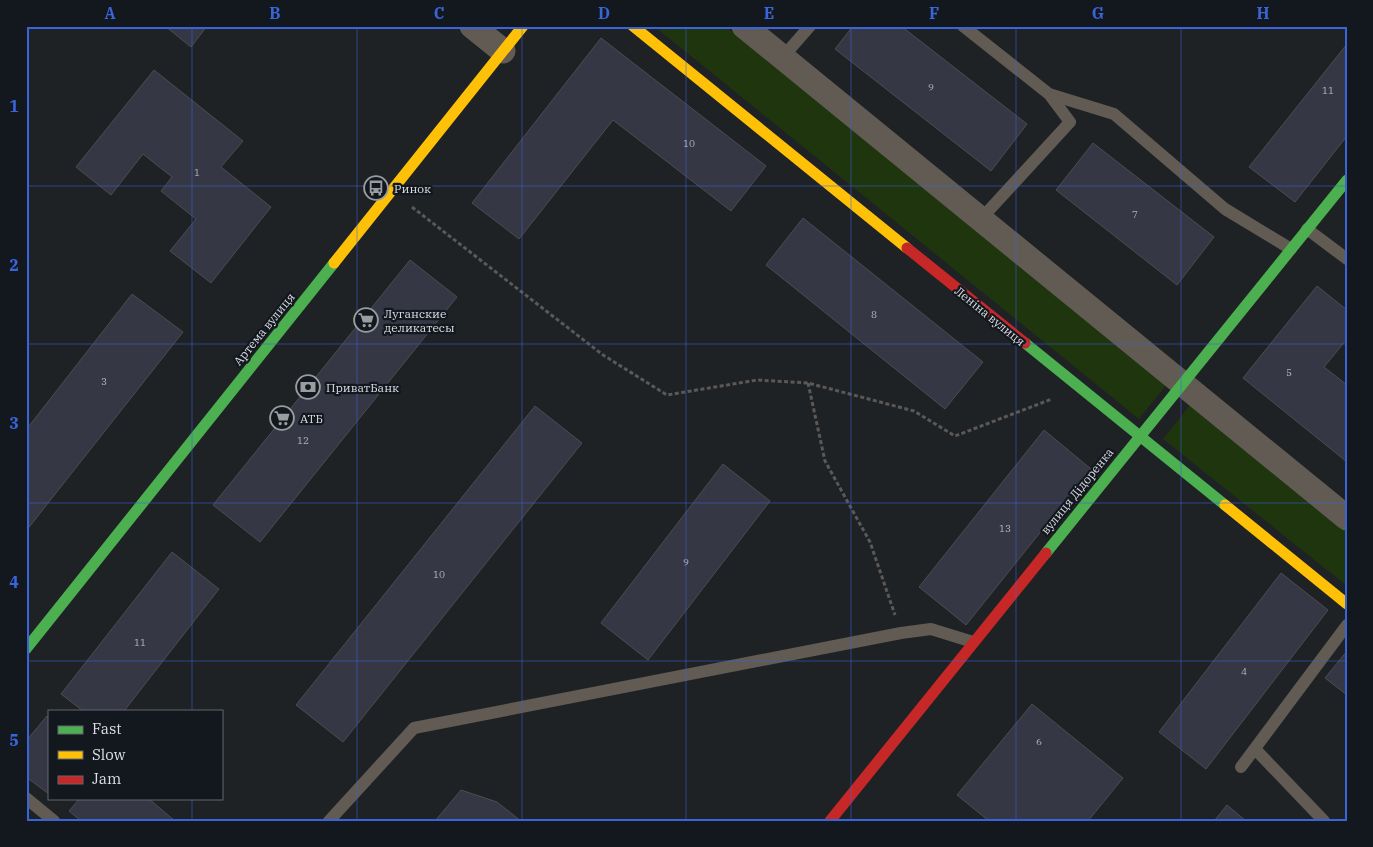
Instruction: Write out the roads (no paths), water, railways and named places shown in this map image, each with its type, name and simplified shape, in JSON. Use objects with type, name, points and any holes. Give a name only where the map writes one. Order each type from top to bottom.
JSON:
[{"type":"street","points":[[472,26],[503,51]]},
{"type":"street","name":"Артема вулиця","points":[[26,649],[523,26]]},
{"type":"street","name":"Леніна вулиця","points":[[633,26],[1138,437],[1347,604]]},
{"type":"street","points":[[744,26],[1347,518]]},
{"type":"street","name":"вулиця Дідоренка","points":[[830,821],[1347,180]]},
{"type":"lane","points":[[782,58],[810,26]]},
{"type":"lane","points":[[962,26],[1049,94],[1070,122],[980,220]]},
{"type":"lane","points":[[1049,94],[1114,114],[1225,209],[1291,249]]},
{"type":"lane","points":[[1307,229],[1347,260]]},
{"type":"lane","points":[[1241,767],[1347,625]]},
{"type":"lane","points":[[328,821],[414,728],[901,633],[931,629],[973,642]]},
{"type":"lane","points":[[1255,749],[1324,821]]},
{"type":"lane","points":[[26,798],[54,821]]},
{"type":"place","name":"Ринок","points":[[376,188]]},
{"type":"place","name":"Луганские деликатесы","points":[[366,320]]},
{"type":"place","name":"ПриватБанк","points":[[308,387]]},
{"type":"place","name":"АТБ","points":[[282,418]]}]
